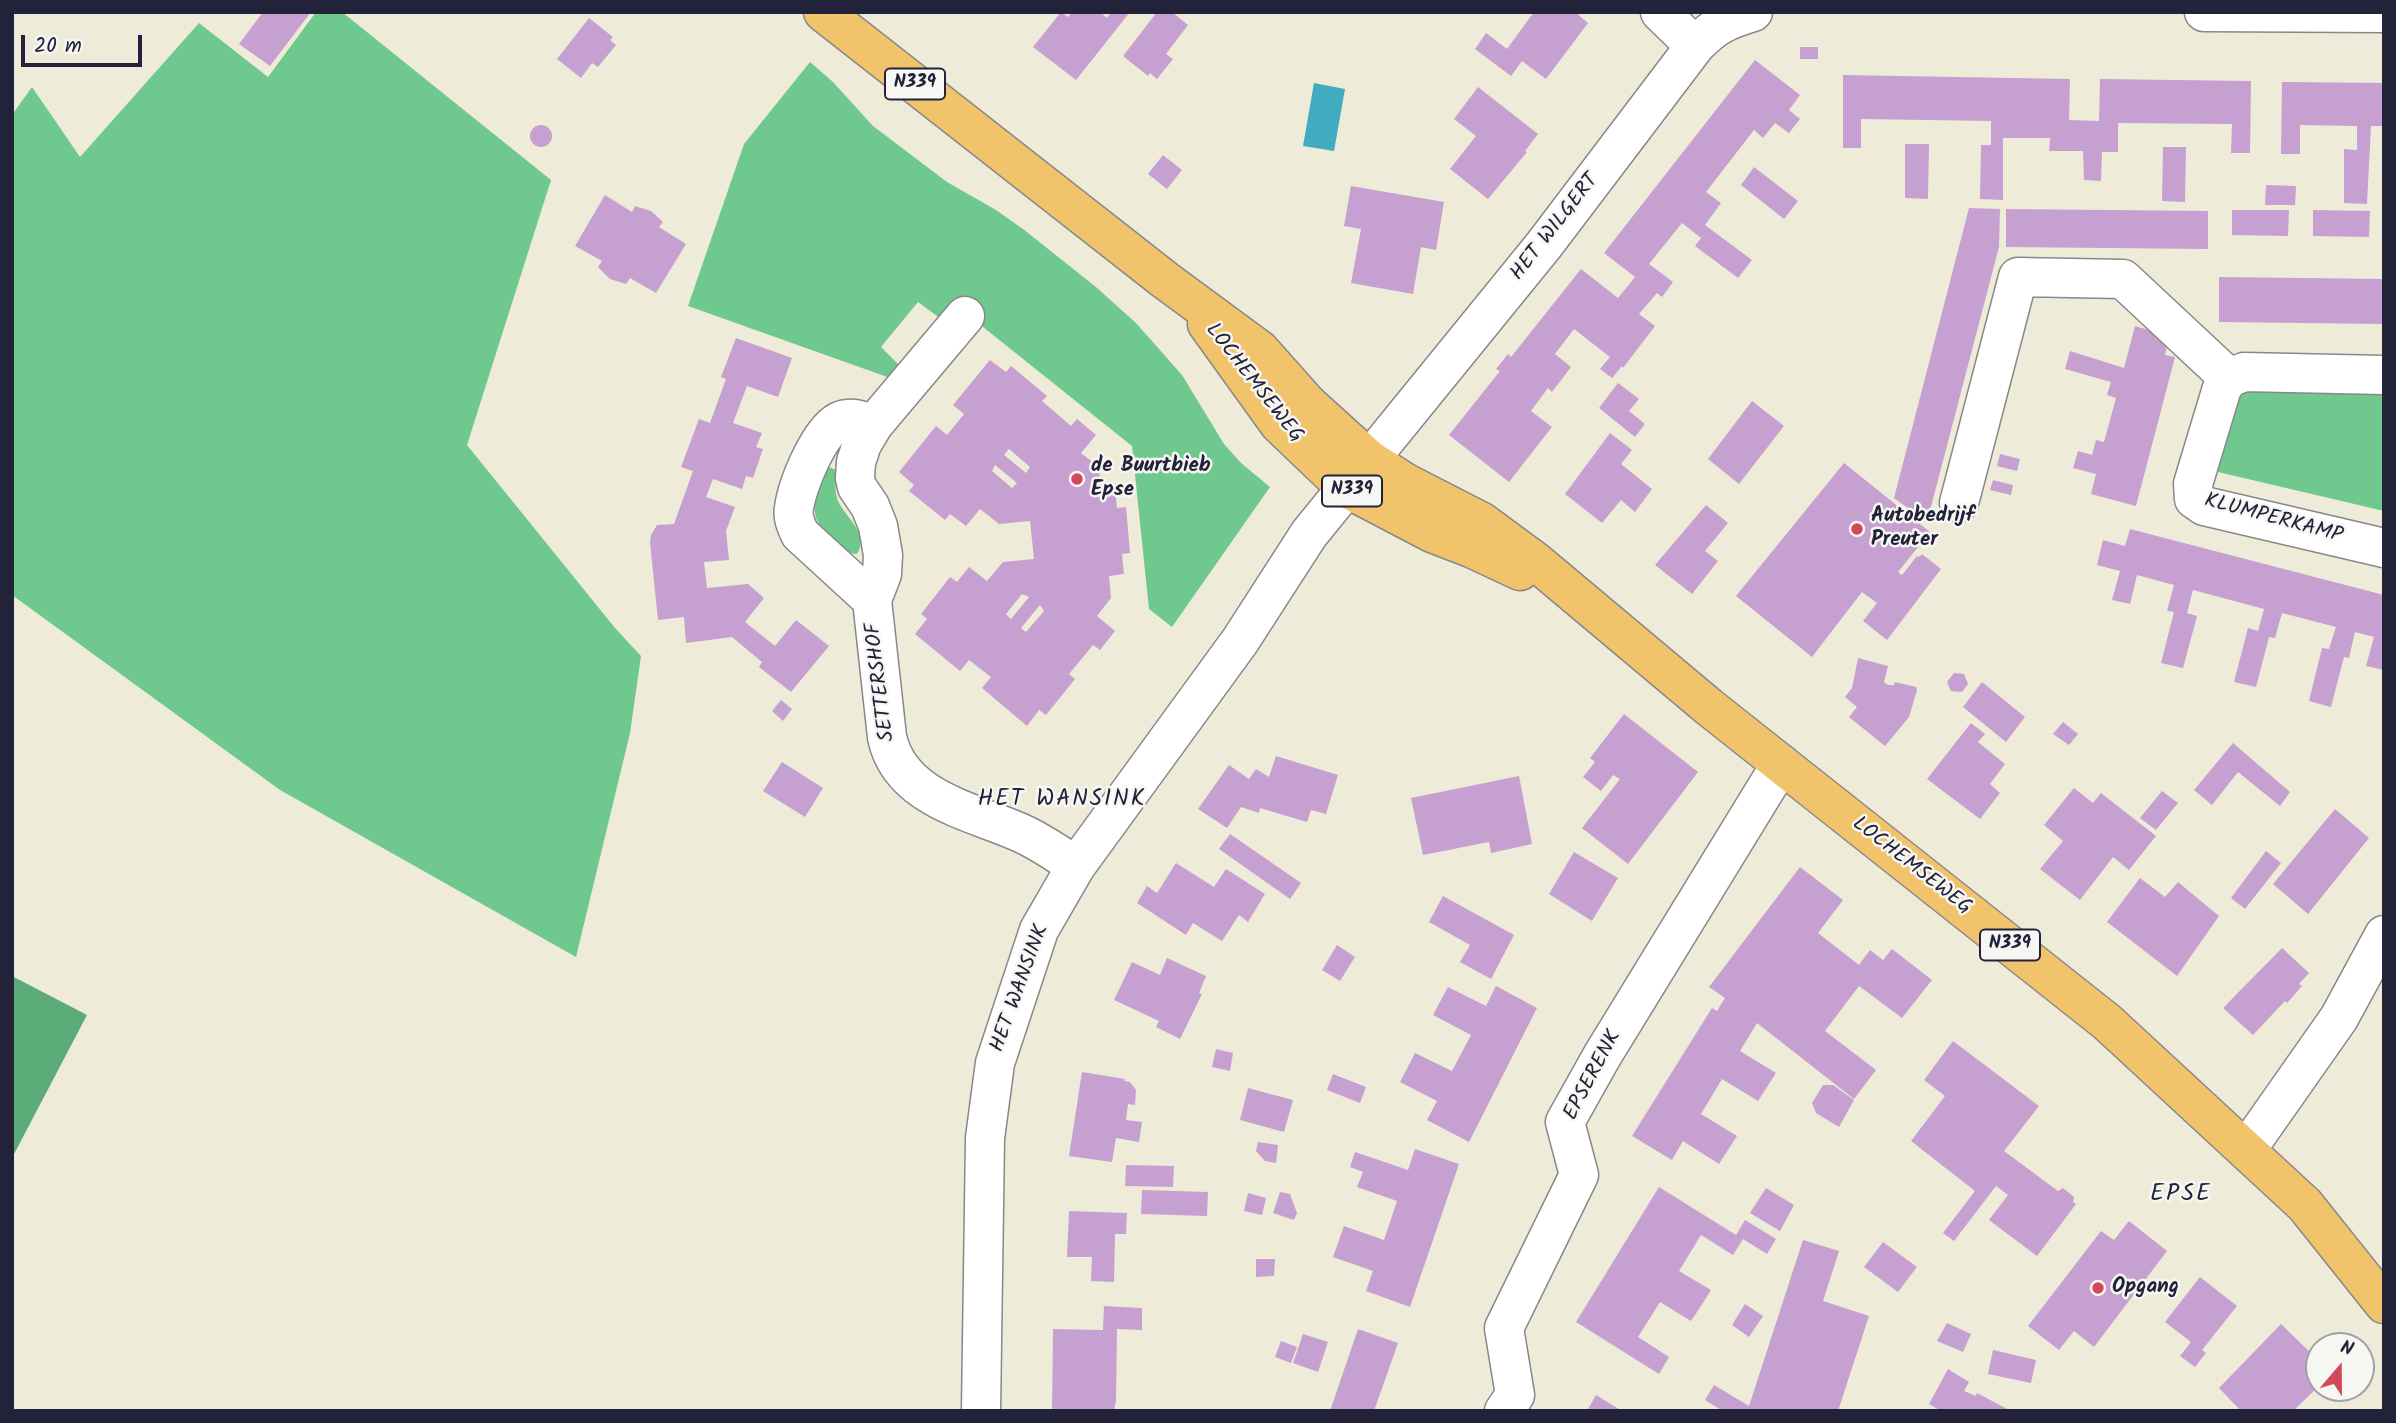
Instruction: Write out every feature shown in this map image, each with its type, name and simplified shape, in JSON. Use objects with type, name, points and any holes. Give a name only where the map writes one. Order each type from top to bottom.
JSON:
[{"type":"main road","name":"LOCHEMSEWEG","points":[[823,12],[1165,280],[1261,350],[1308,404],[1358,474],[1406,483],[1482,522],[1535,561],[1781,764],[2107,1023],[2305,1205],[2384,1304]]},
{"type":"street","points":[[1660,12],[1695,46]]},
{"type":"street","name":"HET WILGERT","points":[[1358,474],[1544,245],[1695,46],[1712,28],[1753,12]]},
{"type":"street","points":[[2204,12],[2384,13]]},
{"type":"street","points":[[1959,503],[2018,277],[2123,279],[2229,378],[2244,372],[2384,375]]},
{"type":"street","name":"SETTERSHOF","points":[[965,316],[874,424],[862,444],[856,462],[857,488],[870,506],[878,526],[883,555],[882,573],[872,600],[887,737],[897,764],[916,785],[974,816],[1037,841],[1076,866]]},
{"type":"street","name":"KLUMPERKAMP","points":[[2229,378],[2222,388],[2193,484],[2194,499],[2204,506],[2384,548]]},
{"type":"street","name":"SETTERSHOF","points":[[872,600],[800,534],[794,520],[794,507],[819,439],[831,426],[843,419],[874,424]]},
{"type":"street","name":"HET WANSINK","points":[[981,1411],[985,1138],[995,1063],[1039,930],[1076,866],[1240,641],[1309,534],[1358,474]]},
{"type":"street","name":"EPSERENK","points":[[1504,1411],[1514,1395],[1503,1328],[1579,1175],[1566,1122],[1602,1056],[1781,764]]},
{"type":"street","points":[[2247,1149],[2339,1017],[2384,935]]},
{"type":"green space","points":[[316,12],[342,12],[551,180],[467,445],[615,628],[641,656],[630,733],[576,957],[280,790],[12,595],[12,115],[32,87],[80,157],[199,23],[268,77]]},
{"type":"green space","points":[[810,62],[833,82],[873,126],[947,182],[1023,229],[1136,323],[1182,375],[1224,444],[1241,463],[1270,487],[1172,627],[1149,609],[1132,446],[973,319],[941,319],[918,302],[881,347],[901,367],[893,379],[688,306],[744,144]]},
{"type":"green space","points":[[2227,382],[2384,384],[2384,511],[2201,468]]},
{"type":"green space","points":[[829,467],[836,470],[836,494],[840,505],[861,539],[857,554],[849,552],[827,535],[816,518],[815,502]]},
{"type":"green space","points":[[12,976],[87,1015],[12,1158]]},
{"type":"water","points":[[1314,83],[1345,89],[1334,151],[1303,146]]},
{"type":"building","points":[[263,12],[311,12],[270,66],[239,44]]},
{"type":"building","points":[[1061,12],[1068,17],[1072,12],[1100,12],[1107,18],[1111,12],[1130,12],[1076,80],[1033,47]]},
{"type":"building","points":[[1157,12],[1172,12],[1188,25],[1166,54],[1173,59],[1157,79],[1150,73],[1148,76],[1123,56]]},
{"type":"building","points":[[1534,12],[1575,12],[1588,23],[1546,79],[1522,61],[1511,76],[1475,49],[1486,33],[1507,49]]},
{"type":"building","points":[[589,18],[613,37],[610,40],[616,45],[598,67],[592,63],[581,78],[557,59]]},
{"type":"building","points":[[1800,47],[1818,47],[1818,59],[1800,59]]},
{"type":"building","points":[[1755,60],[1800,95],[1789,110],[1800,119],[1789,133],[1775,123],[1763,138],[1754,130],[1706,192],[1721,203],[1705,225],[1752,260],[1738,278],[1695,246],[1701,238],[1682,223],[1649,264],[1673,282],[1662,297],[1657,293],[1639,314],[1655,326],[1623,368],[1622,366],[1612,378],[1600,369],[1610,357],[1574,329],[1555,354],[1571,367],[1552,392],[1548,388],[1531,411],[1552,427],[1509,482],[1449,435],[1500,371],[1496,369],[1508,354],[1511,357],[1581,269],[1618,298],[1635,277],[1604,253]]},
{"type":"building","points":[[1843,75],[2070,79],[2069,120],[2099,121],[2100,79],[2251,81],[2250,153],[2231,153],[2232,124],[2118,123],[2118,152],[2102,152],[2101,181],[2084,180],[2083,151],[2049,151],[2050,138],[2003,138],[2003,200],[1980,199],[1981,145],[1991,145],[1991,121],[1861,119],[1861,148],[1843,148]]},
{"type":"building","points":[[2282,82],[2384,83],[2384,126],[2371,126],[2367,204],[2344,203],[2344,149],[2357,150],[2357,126],[2300,125],[2300,154],[2281,154]]},
{"type":"building","points":[[1478,87],[1538,134],[1525,151],[1527,152],[1488,199],[1450,169],[1476,136],[1454,119]]},
{"type":"building","points":[[541,125],[549,128],[552,136],[549,144],[541,147],[533,144],[530,136],[533,128]]},
{"type":"building","points":[[1905,144],[1929,144],[1928,199],[1905,198]]},
{"type":"building","points":[[2163,147],[2186,147],[2185,202],[2162,201]]},
{"type":"building","points":[[1163,155],[1182,170],[1167,189],[1148,174]]},
{"type":"building","points":[[1754,167],[1798,201],[1784,219],[1741,185]]},
{"type":"building","points":[[2266,185],[2296,186],[2295,205],[2265,205]]},
{"type":"building","points":[[1351,186],[1444,202],[1436,250],[1421,247],[1413,294],[1351,283],[1361,229],[1344,226]]},
{"type":"building","points":[[605,195],[632,212],[635,206],[651,211],[663,222],[659,227],[686,244],[656,293],[630,278],[626,284],[610,279],[598,267],[602,261],[575,246]]},
{"type":"building","points":[[1969,208],[2000,209],[1999,247],[1927,522],[1894,498]]},
{"type":"building","points":[[2006,209],[2208,211],[2208,249],[2006,247]]},
{"type":"building","points":[[2232,210],[2289,210],[2288,236],[2232,235]]},
{"type":"building","points":[[2313,210],[2370,211],[2369,237],[2313,236]]},
{"type":"building","points":[[2219,277],[2384,279],[2384,324],[2219,322]]},
{"type":"building","points":[[2135,326],[2162,334],[2168,341],[2165,355],[2175,357],[2136,506],[2091,494],[2096,474],[2073,468],[2078,451],[2092,455],[2096,440],[2104,442],[2116,398],[2107,395],[2111,382],[2065,369],[2070,351],[2124,368]]},
{"type":"building","points":[[736,338],[792,358],[778,397],[747,386],[733,423],[762,433],[756,447],[763,449],[753,478],[746,476],[742,489],[713,479],[706,497],[735,507],[726,531],[729,560],[704,562],[707,588],[748,584],[764,598],[745,622],[775,646],[796,620],[829,646],[791,692],[759,667],[762,662],[732,637],[686,643],[684,617],[658,620],[651,535],[657,525],[674,524],[693,471],[681,467],[699,419],[710,423],[726,379],[721,377]]},
{"type":"building","points":[[990,360],[1006,372],[1011,366],[1047,396],[1042,401],[1071,426],[1077,419],[1096,435],[1081,453],[1099,467],[1101,489],[1115,488],[1117,508],[1126,507],[1130,553],[1122,554],[1124,574],[1109,576],[1111,598],[1097,616],[1115,631],[1100,650],[1093,645],[1069,674],[1075,679],[1046,715],[1039,710],[1027,726],[982,688],[991,677],[969,660],[960,671],[915,634],[927,619],[921,614],[950,577],[957,582],[969,567],[987,581],[1003,562],[1034,559],[1030,521],[999,524],[980,509],[966,526],[950,514],[945,520],[909,491],[914,485],[899,472],[936,426],[947,435],[964,414],[953,405]],"holes":[[[1009,449],[1030,467],[1026,473],[1004,455]],[[995,465],[1017,483],[1012,488],[992,471]],[[1022,594],[1029,597],[1011,619],[1006,614]],[[1040,605],[1044,611],[1026,632],[1021,628]]]},
{"type":"building","points":[[1618,383],[1639,399],[1629,411],[1645,424],[1635,437],[1599,408]]},
{"type":"building","points":[[1752,401],[1784,426],[1739,484],[1708,459]]},
{"type":"building","points":[[1610,433],[1632,450],[1621,464],[1652,489],[1635,512],[1621,500],[1602,523],[1565,494]]},
{"type":"building","points":[[2000,454],[2020,459],[2017,471],[1997,466]]},
{"type":"building","points":[[1844,463],[1930,532],[1898,572],[1902,575],[1917,556],[1922,554],[1941,569],[1887,640],[1863,621],[1877,603],[1862,592],[1812,657],[1736,596]]},
{"type":"building","points":[[1993,480],[2013,485],[2011,495],[1990,490]]},
{"type":"building","points":[[1706,505],[1728,523],[1705,551],[1718,561],[1692,594],[1655,565]]},
{"type":"building","points":[[2130,529],[2384,595],[2384,670],[2366,666],[2374,637],[2355,632],[2349,658],[2344,657],[2331,707],[2309,701],[2322,648],[2329,649],[2336,627],[2282,613],[2275,638],[2269,637],[2256,687],[2234,682],[2248,628],[2258,631],[2264,609],[2193,590],[2187,613],[2197,616],[2183,668],[2161,663],[2174,612],[2167,611],[2174,585],[2137,575],[2130,604],[2112,600],[2120,571],[2097,565],[2103,540],[2125,546]]},
{"type":"building","points":[[1858,658],[1888,666],[1884,682],[1888,685],[1894,685],[1895,682],[1916,687],[1917,690],[1909,717],[1885,746],[1849,717],[1857,707],[1845,697],[1852,688]]},
{"type":"building","points":[[1954,673],[1964,674],[1968,684],[1962,692],[1951,691],[1947,682]]},
{"type":"building","points":[[1982,682],[2025,717],[2006,742],[1963,707]]},
{"type":"building","points":[[781,700],[792,709],[783,721],[772,711]]},
{"type":"building","points":[[1624,714],[1698,772],[1628,864],[1582,828],[1620,779],[1613,775],[1601,791],[1583,777],[1595,762],[1590,758]]},
{"type":"building","points":[[2063,722],[2078,734],[2069,745],[2053,734]]},
{"type":"building","points":[[1971,723],[1985,734],[1978,742],[2005,764],[1990,784],[2000,793],[1980,819],[1927,779]]},
{"type":"building","points":[[2233,743],[2290,792],[2280,806],[2238,772],[2212,805],[2194,790]]},
{"type":"building","points":[[1276,756],[1338,775],[1326,814],[1311,810],[1307,822],[1260,808],[1259,813],[1241,807],[1227,828],[1198,809],[1229,765],[1249,779],[1256,769],[1269,777]]},
{"type":"building","points":[[782,762],[823,788],[805,817],[763,791]]},
{"type":"building","points":[[1519,776],[1532,844],[1491,853],[1489,842],[1423,855],[1411,798]]},
{"type":"building","points":[[2074,788],[2093,803],[2101,793],[2156,836],[2129,870],[2113,857],[2080,900],[2040,869],[2063,841],[2044,825]]},
{"type":"building","points":[[2162,791],[2178,803],[2156,830],[2140,818]]},
{"type":"building","points":[[2335,809],[2369,838],[2308,914],[2273,884]]},
{"type":"building","points":[[1230,834],[1301,883],[1290,899],[1219,849]]},
{"type":"building","points":[[2266,851],[2281,863],[2245,909],[2231,898]]},
{"type":"building","points":[[1574,852],[1618,878],[1592,921],[1549,894]]},
{"type":"building","points":[[1176,863],[1214,887],[1226,869],[1265,894],[1248,922],[1239,915],[1222,941],[1193,923],[1186,935],[1137,903],[1147,886],[1157,893]]},
{"type":"building","points":[[1800,867],[1843,900],[1818,933],[1859,965],[1870,950],[1883,960],[1892,949],[1932,980],[1902,1018],[1859,986],[1825,1031],[1876,1070],[1854,1099],[1757,1023],[1740,1051],[1776,1073],[1758,1101],[1722,1079],[1701,1114],[1737,1136],[1719,1164],[1683,1141],[1672,1160],[1632,1136],[1712,1008],[1717,1011],[1725,998],[1709,987]]},
{"type":"building","points":[[2140,878],[2165,897],[2178,882],[2219,916],[2177,976],[2107,922]]},
{"type":"building","points":[[1443,896],[1514,935],[1491,979],[1460,962],[1470,945],[1429,922]]},
{"type":"building","points":[[1337,945],[1355,957],[1340,981],[1322,970]]},
{"type":"building","points":[[2282,948],[2309,973],[2287,1003],[2285,1001],[2253,1035],[2223,1008]]},
{"type":"building","points":[[1167,958],[1206,976],[1199,993],[1202,994],[1180,1039],[1156,1027],[1159,1021],[1114,1000],[1132,962],[1160,975]]},
{"type":"building","points":[[1496,986],[1537,1008],[1469,1142],[1427,1120],[1437,1101],[1400,1082],[1415,1053],[1452,1071],[1471,1035],[1433,1015],[1448,987],[1486,1006]]},
{"type":"building","points":[[1953,1041],[2039,1106],[2004,1151],[2058,1191],[2063,1188],[2074,1197],[2073,1202],[2076,1204],[2037,1256],[1989,1220],[2008,1195],[1996,1186],[1954,1241],[1943,1233],[1975,1191],[1911,1141],[1945,1096],[1924,1080]]},
{"type":"building","points":[[1216,1049],[1233,1053],[1230,1071],[1212,1067]]},
{"type":"building","points":[[1082,1072],[1125,1079],[1124,1081],[1130,1082],[1136,1090],[1135,1105],[1128,1104],[1126,1120],[1142,1122],[1139,1142],[1116,1138],[1112,1162],[1069,1156]]},
{"type":"building","points":[[1333,1074],[1366,1087],[1360,1103],[1327,1090]]},
{"type":"building","points":[[1823,1085],[1833,1085],[1854,1100],[1839,1127],[1816,1113],[1812,1103]]},
{"type":"building","points":[[1248,1088],[1293,1100],[1284,1132],[1240,1120]]},
{"type":"building","points":[[1258,1142],[1278,1145],[1276,1163],[1265,1161],[1256,1151]]},
{"type":"building","points":[[1415,1149],[1459,1164],[1410,1307],[1366,1291],[1373,1271],[1333,1257],[1344,1226],[1384,1240],[1397,1201],[1357,1187],[1363,1172],[1350,1167],[1355,1152],[1408,1170]]},
{"type":"building","points":[[1126,1165],[1174,1166],[1173,1187],[1125,1186]]},
{"type":"building","points":[[1659,1187],[1736,1235],[1745,1220],[1776,1239],[1767,1254],[1743,1239],[1733,1255],[1701,1235],[1679,1271],[1711,1290],[1691,1321],[1660,1302],[1638,1337],[1669,1357],[1659,1374],[1576,1322]]},
{"type":"building","points":[[1766,1188],[1794,1205],[1780,1231],[1750,1213]]},
{"type":"building","points":[[1142,1190],[1208,1192],[1207,1216],[1141,1214]]},
{"type":"building","points":[[1280,1192],[1290,1194],[1297,1213],[1294,1220],[1273,1213]]},
{"type":"building","points":[[1248,1193],[1266,1198],[1262,1215],[1244,1211]]},
{"type":"building","points":[[1069,1211],[1127,1213],[1126,1234],[1115,1234],[1114,1282],[1091,1281],[1092,1257],[1067,1257]]},
{"type":"building","name":"Opgang","points":[[2129,1221],[2167,1251],[2094,1347],[2074,1331],[2059,1350],[2028,1326],[2101,1231],[2114,1240]]},
{"type":"building","points":[[1803,1240],[1839,1251],[1823,1301],[1869,1316],[1838,1411],[1723,1411],[1705,1400],[1714,1385],[1749,1406]]},
{"type":"building","points":[[1883,1242],[1917,1267],[1898,1292],[1864,1267]]},
{"type":"building","points":[[1256,1259],[1275,1259],[1274,1276],[1256,1277]]},
{"type":"building","points":[[2200,1277],[2237,1306],[2202,1350],[2206,1353],[2195,1367],[2180,1356],[2191,1342],[2165,1322]]},
{"type":"building","points":[[1745,1304],[1763,1316],[1749,1337],[1732,1325]]},
{"type":"building","points":[[1104,1306],[1142,1308],[1142,1330],[1117,1329],[1114,1411],[1052,1411],[1053,1329],[1103,1330]]},
{"type":"building","points":[[1947,1323],[1971,1334],[1963,1352],[1937,1341]]},
{"type":"building","points":[[2281,1324],[2305,1347],[2305,1399],[2293,1411],[2241,1411],[2219,1388]]},
{"type":"building","points":[[1358,1329],[1398,1343],[1374,1411],[1330,1411]]},
{"type":"building","points":[[1303,1334],[1328,1342],[1318,1372],[1293,1363]]},
{"type":"building","points":[[1281,1341],[1297,1347],[1291,1363],[1275,1357]]},
{"type":"building","points":[[1993,1350],[2036,1360],[2031,1383],[1988,1374]]},
{"type":"building","points":[[1948,1369],[1969,1382],[1964,1391],[1976,1396],[1977,1393],[2011,1411],[1941,1411],[1929,1404]]},
{"type":"building","points":[[1596,1395],[1622,1411],[1587,1411]]},
{"type":"place","name":"de Buurtbieb Epse","points":[[1077,479]]},
{"type":"place","name":"Autobedrijf Preuter","points":[[1857,529]]},
{"type":"place","name":"Opgang","points":[[2098,1288]]},
{"type":"district","name":"HET WANSINK","points":[[1062,801]]},
{"type":"district","name":"EPSE","points":[[2181,1196]]}]
